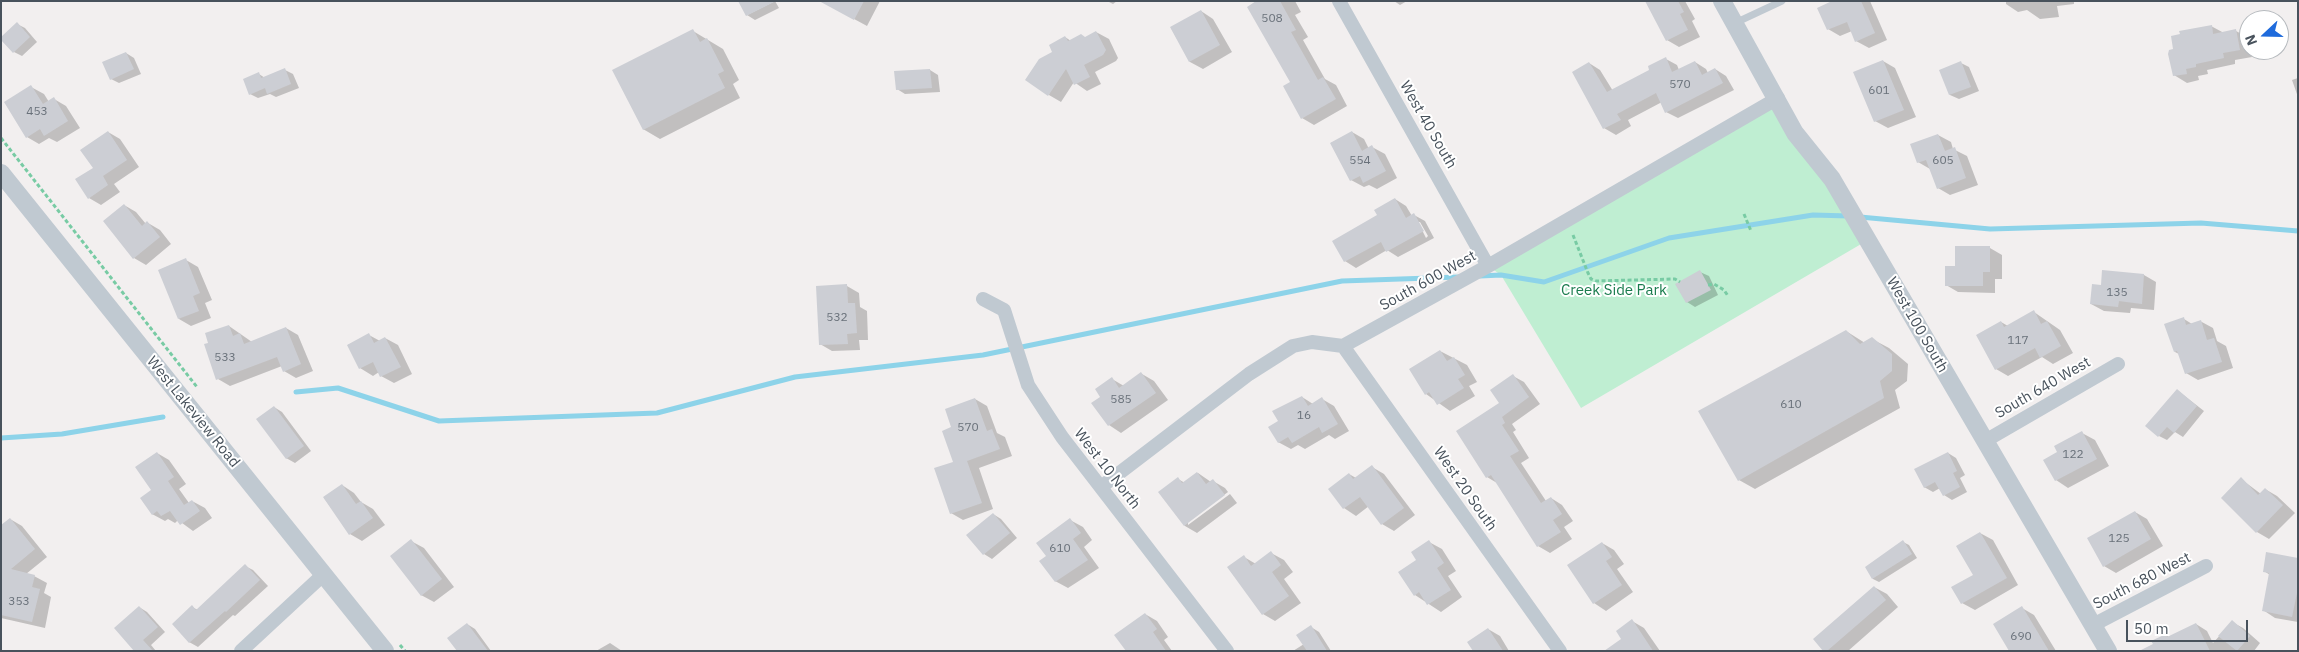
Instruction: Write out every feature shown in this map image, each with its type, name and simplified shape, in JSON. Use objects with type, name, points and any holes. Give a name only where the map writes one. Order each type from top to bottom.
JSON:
[{"type":"street","name":"West 40 South","points":[[1338,1],[1488,266]]},
{"type":"street","name":"West 100 South","points":[[1722,1],[1778,98],[1795,133],[1836,187],[2108,651]]},
{"type":"street","name":"South 600 West","points":[[1343,346],[1488,266],[1778,98]]},
{"type":"street","name":"West Lakeview Road","points":[[1,173],[385,651]]},
{"type":"street","name":"West 10 North","points":[[983,298],[1004,310],[1028,385],[1062,437],[1227,651]]},
{"type":"street","points":[[1101,486],[1249,374],[1293,346],[1312,342],[1343,346]]},
{"type":"street","name":"West 20 South","points":[[1343,346],[1560,651]]},
{"type":"street","name":"South 640 West","points":[[1985,440],[2118,364]]},
{"type":"street","name":"South 680 West","points":[[2093,625],[2206,566]]},
{"type":"street","points":[[241,651],[324,574]]},
{"type":"lane","points":[[1735,23],[1782,1]]},
{"type":"path","points":[[1744,214],[1751,231]]},
{"type":"path","points":[[1573,235],[1591,279],[1596,281],[1675,279],[1680,282]]},
{"type":"path","points":[[1708,285],[1714,284],[1724,290],[1728,296]]},
{"type":"green space","name":"Creek Side Park","points":[[1778,98],[1868,240],[1581,408],[1501,275],[1488,266]]},
{"type":"building","points":[[738,1],[776,1],[746,16]]},
{"type":"building","points":[[819,1],[864,1],[854,20]]},
{"type":"building","points":[[1256,1],[1280,1],[1296,30],[1291,32],[1318,80],[1323,77],[1336,99],[1301,119],[1283,86],[1290,82],[1247,7]]},
{"type":"building","points":[[1645,1],[1678,1],[1684,12],[1680,14],[1688,30],[1666,41]]},
{"type":"building","points":[[1832,1],[1861,1],[1875,33],[1855,42],[1847,22],[1827,30],[1817,8]]},
{"type":"building","points":[[1201,10],[1220,45],[1189,62],[1170,27]]},
{"type":"building","points":[[17,22],[30,37],[13,53],[1,40],[1,37]]},
{"type":"building","points":[[2212,25],[2213,34],[2236,29],[2239,50],[2223,53],[2224,58],[2196,64],[2196,67],[2186,69],[2187,74],[2173,76],[2168,54],[2169,50],[2173,49],[2171,36],[2180,34],[2179,31]]},
{"type":"building","points":[[693,29],[700,42],[707,38],[724,71],[718,74],[725,88],[643,130],[612,70]]},
{"type":"building","points":[[1096,31],[1106,50],[1103,55],[1084,65],[1090,77],[1074,85],[1066,69],[1048,96],[1025,80],[1039,59],[1052,52],[1049,45],[1065,36],[1068,41],[1081,34],[1085,37]]},
{"type":"building","points":[[126,52],[134,69],[110,80],[102,62]]},
{"type":"building","points":[[1666,57],[1672,72],[1695,61],[1702,75],[1715,68],[1723,83],[1665,113],[1656,93],[1617,114],[1621,120],[1603,129],[1572,72],[1589,62],[1607,92],[1649,70],[1648,66]]},
{"type":"building","points":[[1883,60],[1904,110],[1874,122],[1853,72]]},
{"type":"building","points":[[1961,61],[1971,87],[1949,95],[1939,70]]},
{"type":"building","points":[[285,68],[291,84],[267,94],[265,88],[249,95],[243,79],[259,72],[261,78]]},
{"type":"building","points":[[930,69],[932,88],[896,90],[894,71]]},
{"type":"building","points":[[31,85],[43,104],[54,97],[68,121],[44,136],[40,129],[26,138],[4,102]]},
{"type":"building","points":[[108,131],[127,160],[103,176],[108,185],[88,199],[75,179],[93,168],[80,150]]},
{"type":"building","points":[[1352,131],[1362,151],[1372,145],[1386,171],[1363,183],[1360,176],[1350,181],[1330,143]]},
{"type":"building","points":[[1938,134],[1945,151],[1955,147],[1966,178],[1937,189],[1926,160],[1917,163],[1910,144]]},
{"type":"building","points":[[1395,198],[1406,218],[1414,213],[1424,231],[1386,252],[1381,242],[1344,262],[1332,241],[1377,215],[1374,210]]},
{"type":"building","points":[[124,204],[142,226],[147,221],[160,237],[133,259],[103,221]]},
{"type":"building","points":[[1955,246],[1990,246],[1990,272],[1983,272],[1983,286],[1945,286],[1945,266],[1955,266]]},
{"type":"building","points":[[186,258],[200,293],[193,296],[199,311],[178,319],[158,270]]},
{"type":"building","points":[[1700,270],[1711,290],[1686,303],[1675,284]]},
{"type":"building","points":[[2102,270],[2144,274],[2142,304],[2119,301],[2118,307],[2090,304],[2092,284],[2101,285]]},
{"type":"building","points":[[847,284],[848,303],[855,303],[857,333],[847,334],[848,344],[819,345],[816,286]]},
{"type":"building","points":[[2034,310],[2041,324],[2047,321],[2061,346],[2040,358],[2035,348],[1995,370],[1976,335],[2001,321],[2004,327]]},
{"type":"building","points":[[2184,317],[2186,325],[2201,320],[2207,340],[2214,338],[2222,362],[2185,374],[2177,351],[2174,352],[2164,324]]},
{"type":"building","points":[[229,325],[233,336],[240,333],[244,344],[286,327],[301,364],[283,372],[277,357],[216,380],[204,344],[208,343],[205,333]]},
{"type":"building","points":[[1846,330],[1860,344],[1872,337],[1892,354],[1892,371],[1880,381],[1884,398],[1738,481],[1698,411]]},
{"type":"building","points":[[369,333],[374,343],[385,337],[401,367],[380,377],[373,362],[359,369],[347,345]]},
{"type":"building","points":[[1440,350],[1447,361],[1454,357],[1465,375],[1458,379],[1464,388],[1437,405],[1429,392],[1425,395],[1409,369]]},
{"type":"building","points":[[1141,372],[1156,393],[1108,426],[1091,403],[1100,397],[1095,389],[1112,377],[1119,388]]},
{"type":"building","points":[[1513,374],[1529,397],[1502,417],[1505,423],[1502,425],[1519,451],[1510,456],[1541,503],[1551,497],[1562,514],[1553,520],[1561,532],[1537,547],[1491,475],[1486,478],[1456,431],[1499,403],[1490,390]]},
{"type":"building","points":[[2177,389],[2197,406],[2174,433],[2167,427],[2158,437],[2145,426]]},
{"type":"building","points":[[1302,396],[1308,406],[1322,397],[1338,424],[1322,433],[1319,427],[1292,443],[1288,437],[1278,443],[1268,427],[1278,421],[1272,411]]},
{"type":"building","points":[[975,398],[987,431],[992,429],[1000,449],[967,461],[982,503],[950,514],[934,468],[953,462],[942,431],[951,427],[945,409]]},
{"type":"building","points":[[274,406],[304,446],[286,459],[256,419]]},
{"type":"building","points":[[2082,431],[2097,459],[2055,481],[2043,460],[2057,452],[2054,446]]},
{"type":"building","points":[[157,452],[174,477],[168,481],[184,505],[192,500],[200,511],[180,525],[170,511],[161,516],[157,511],[152,515],[140,498],[151,490],[135,467]]},
{"type":"building","points":[[1948,452],[1957,471],[1953,473],[1960,487],[1943,496],[1935,482],[1924,488],[1914,469]]},
{"type":"building","points":[[1372,465],[1404,508],[1381,525],[1360,497],[1343,509],[1328,489],[1349,473],[1353,479]]},
{"type":"building","points":[[1197,472],[1206,484],[1213,479],[1225,495],[1184,526],[1158,492],[1178,477],[1182,483]]},
{"type":"building","points":[[2241,477],[2258,495],[2265,488],[2283,505],[2256,533],[2221,498]]},
{"type":"building","points":[[342,484],[356,504],[361,501],[373,518],[349,535],[323,497]]},
{"type":"building","points":[[2135,511],[2151,539],[2103,567],[2087,538]]},
{"type":"building","points":[[993,513],[1010,533],[983,555],[966,535]]},
{"type":"building","points":[[10,518],[35,549],[11,569],[35,575],[32,587],[40,589],[32,622],[1,615],[1,525]]},
{"type":"building","points":[[1070,518],[1081,533],[1073,539],[1088,560],[1055,582],[1039,561],[1046,556],[1036,543]]},
{"type":"building","points":[[1980,532],[2007,578],[1961,604],[1951,587],[1973,575],[1956,546]]},
{"type":"building","points":[[411,539],[442,579],[421,596],[390,556]]},
{"type":"building","points":[[1429,540],[1444,563],[1437,568],[1451,590],[1427,605],[1419,592],[1414,596],[1398,572],[1416,560],[1411,552]]},
{"type":"building","points":[[1903,540],[1912,554],[1872,579],[1865,567]]},
{"type":"building","points":[[1602,542],[1612,557],[1606,561],[1622,585],[1593,604],[1567,565]]},
{"type":"building","points":[[1271,551],[1281,565],[1272,572],[1289,596],[1262,615],[1227,567],[1244,555],[1251,566]]},
{"type":"building","points":[[2266,552],[2298,558],[2298,588],[2292,617],[2262,611],[2269,573],[2263,572]]},
{"type":"building","points":[[245,564],[260,580],[189,643],[172,624],[192,605],[196,610]]},
{"type":"building","points":[[1874,586],[1886,600],[1827,651],[1823,651],[1813,639]]},
{"type":"building","points":[[139,606],[158,627],[143,640],[153,651],[134,651],[114,628]]},
{"type":"building","points":[[2022,606],[2049,651],[2009,651],[1993,624]]},
{"type":"building","points":[[1145,613],[1157,629],[1153,632],[1166,651],[1126,651],[1114,635]]},
{"type":"building","points":[[1632,619],[1653,651],[1604,651],[1621,639],[1616,631]]},
{"type":"building","points":[[2232,620],[2250,636],[2237,651],[2218,636]]},
{"type":"building","points":[[467,623],[488,651],[457,651],[447,638]]},
{"type":"building","points":[[2196,623],[2210,651],[2139,651],[2153,644],[2151,641],[2166,634],[2167,637]]},
{"type":"building","points":[[1311,625],[1327,651],[1307,651],[1296,635]]},
{"type":"building","points":[[1488,628],[1503,651],[1473,651],[1467,642]]},
{"type":"waterway","points":[[1480,276],[1501,275],[1544,282],[1669,238],[1813,215],[1849,216]]},
{"type":"waterway","points":[[1860,217],[1990,229],[2201,223],[2298,231]]},
{"type":"waterway","points":[[296,392],[338,388],[439,421],[657,413],[795,377],[983,355],[1342,281],[1459,277]]},
{"type":"waterway","points":[[1,438],[62,434],[163,417]]}]
